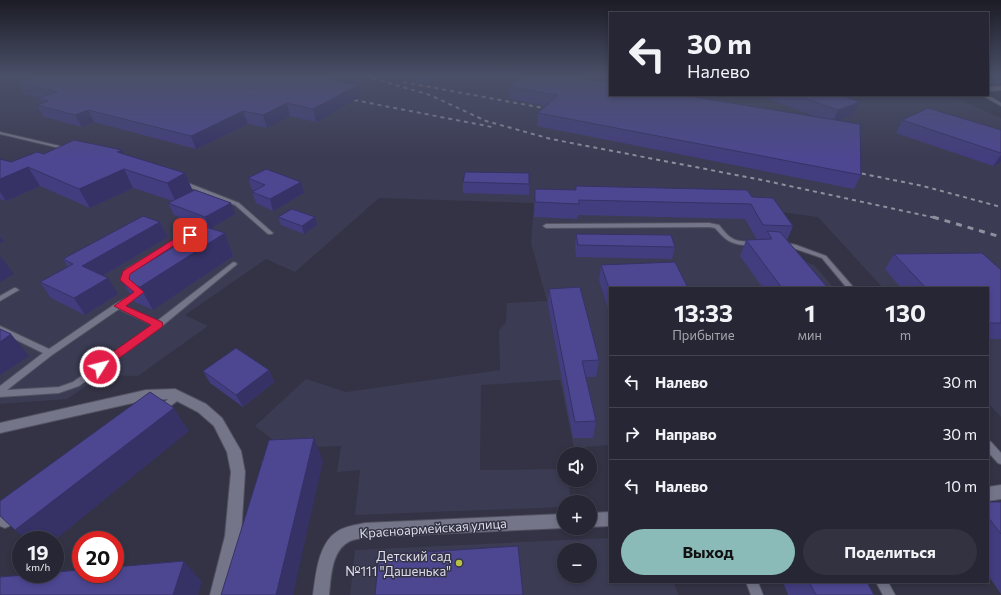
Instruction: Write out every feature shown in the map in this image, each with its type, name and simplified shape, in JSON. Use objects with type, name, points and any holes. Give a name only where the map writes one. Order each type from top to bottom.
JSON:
[{"type":"street","points":[[0,428],[146,395],[178,396],[202,408],[218,422],[234,451],[238,472],[233,536],[218,595]]},
{"type":"street","points":[[989,494],[1001,492]]},
{"type":"street","points":[[597,520],[609,519]]},
{"type":"street","name":"Красноармейская улица","points":[[321,595],[326,565],[333,545],[344,536],[365,530],[557,521]]},
{"type":"lane","points":[[0,133],[73,150]]},
{"type":"lane","points":[[181,182],[237,204],[270,233]]},
{"type":"lane","points":[[546,226],[709,225],[717,226],[727,238],[737,243],[761,244]]},
{"type":"lane","points":[[139,292],[124,280],[128,270],[185,236],[194,236],[205,241],[207,245]]},
{"type":"lane","points":[[776,244],[794,246],[824,257],[850,287]]},
{"type":"lane","points":[[0,394],[49,392],[67,388],[76,384],[158,325],[234,264]]},
{"type":"lane","points":[[0,391],[49,353],[146,288]]},
{"type":"lane","points":[[0,299],[16,290]]},
{"type":"lane","points":[[118,306],[158,325]]},
{"type":"lane","points":[[0,329],[49,353]]},
{"type":"lane","points":[[154,414],[178,396]]},
{"type":"lane","points":[[989,446],[1001,460]]},
{"type":"lane","points":[[0,521],[5,523],[24,512]]},
{"type":"lane","points":[[752,583],[757,595]]},
{"type":"lane","points":[[883,583],[889,595]]},
{"type":"shaded area","points":[[0,104],[969,104],[1001,118],[1001,417],[989,404],[989,287],[882,287],[818,217],[781,212],[768,213],[801,260],[814,265],[833,287],[609,287],[609,445],[574,447],[560,380],[481,385],[480,470],[557,469],[557,487],[569,487],[570,495],[557,495],[557,507],[355,515],[360,470],[337,472],[341,446],[283,448],[255,426],[306,379],[346,392],[500,370],[499,330],[506,322],[507,303],[547,301],[531,243],[534,203],[379,198],[295,272],[266,259],[185,315],[208,326],[138,376],[103,375],[67,399],[0,404]]},
{"type":"shaded area","name":"Детский сад №111 \"Дашенька\"","points":[[609,538],[609,583],[674,583],[678,595],[350,595],[355,550]]},
{"type":"building","points":[[40,104],[285,104],[263,115],[243,111],[191,136],[88,110],[75,115],[37,105]]},
{"type":"building","points":[[290,104],[323,104],[313,109]]},
{"type":"building","points":[[548,104],[736,104],[860,124],[861,175],[538,113]]},
{"type":"building","points":[[821,104],[855,104],[838,110]]},
{"type":"building","points":[[928,108],[1001,130],[1001,153],[902,120]]},
{"type":"building","points":[[74,140],[122,150],[117,152],[185,173],[167,183],[124,169],[79,189],[28,167],[0,179],[0,159],[11,162],[37,152],[44,154]]},
{"type":"building","points":[[266,169],[301,182],[270,199],[252,192],[265,185],[248,178]]},
{"type":"building","points":[[465,172],[529,173],[529,184],[463,182]]},
{"type":"building","points":[[576,186],[747,190],[752,197],[773,198],[793,226],[763,225],[751,204],[579,200],[579,204],[535,202],[535,189],[576,190]]},
{"type":"building","points":[[195,190],[231,203],[205,217],[168,203]]},
{"type":"building","points":[[292,209],[315,217],[302,226],[278,217]]},
{"type":"building","points":[[143,216],[160,222],[82,266],[108,278],[74,298],[40,282],[73,264],[63,259]]},
{"type":"building","points":[[206,227],[225,233],[140,287],[121,279]]},
{"type":"building","points":[[767,231],[780,232],[827,287],[781,287],[746,240],[772,239]]},
{"type":"building","points":[[576,234],[671,235],[675,247],[578,245]]},
{"type":"building","points":[[982,253],[1001,270],[1001,323],[989,323],[989,287],[925,287],[894,254]]},
{"type":"building","points":[[675,262],[688,287],[609,288],[601,265]]},
{"type":"building","points":[[580,287],[599,360],[582,361],[596,421],[575,422],[549,289]]},
{"type":"building","points":[[0,329],[11,334],[0,342]]},
{"type":"building","points":[[236,348],[269,370],[236,395],[203,371]]},
{"type":"building","points":[[150,392],[174,408],[15,530],[0,516],[0,501]]},
{"type":"building","points":[[314,438],[276,595],[221,595],[269,440]]},
{"type":"building","points":[[989,502],[1001,502],[1001,534],[989,518]]},
{"type":"building","points":[[518,546],[523,595],[375,595],[379,555]]},
{"type":"building","points":[[184,561],[173,595],[0,595],[0,577],[12,576],[12,583],[64,583],[64,571],[72,571],[72,583],[124,583],[124,566]]},
{"type":"building","points":[[810,583],[868,583],[874,595],[816,595]]},
{"type":"railway","points":[[373,104],[492,127]]},
{"type":"railway","points":[[449,104],[486,121],[551,139],[762,180],[936,218]]},
{"type":"railway","points":[[520,104],[554,110]]},
{"type":"railway","points":[[854,172],[923,186],[1001,207]]},
{"type":"railway","points":[[933,217],[1001,237]]},
{"type":"place","name":"Детский сад №111 \"Дашенька\"","points":[[459,563]]},
{"type":"route","points":[[100,367],[158,325],[118,306],[139,292],[124,280],[124,276],[128,270],[182,238],[190,235]]}]
